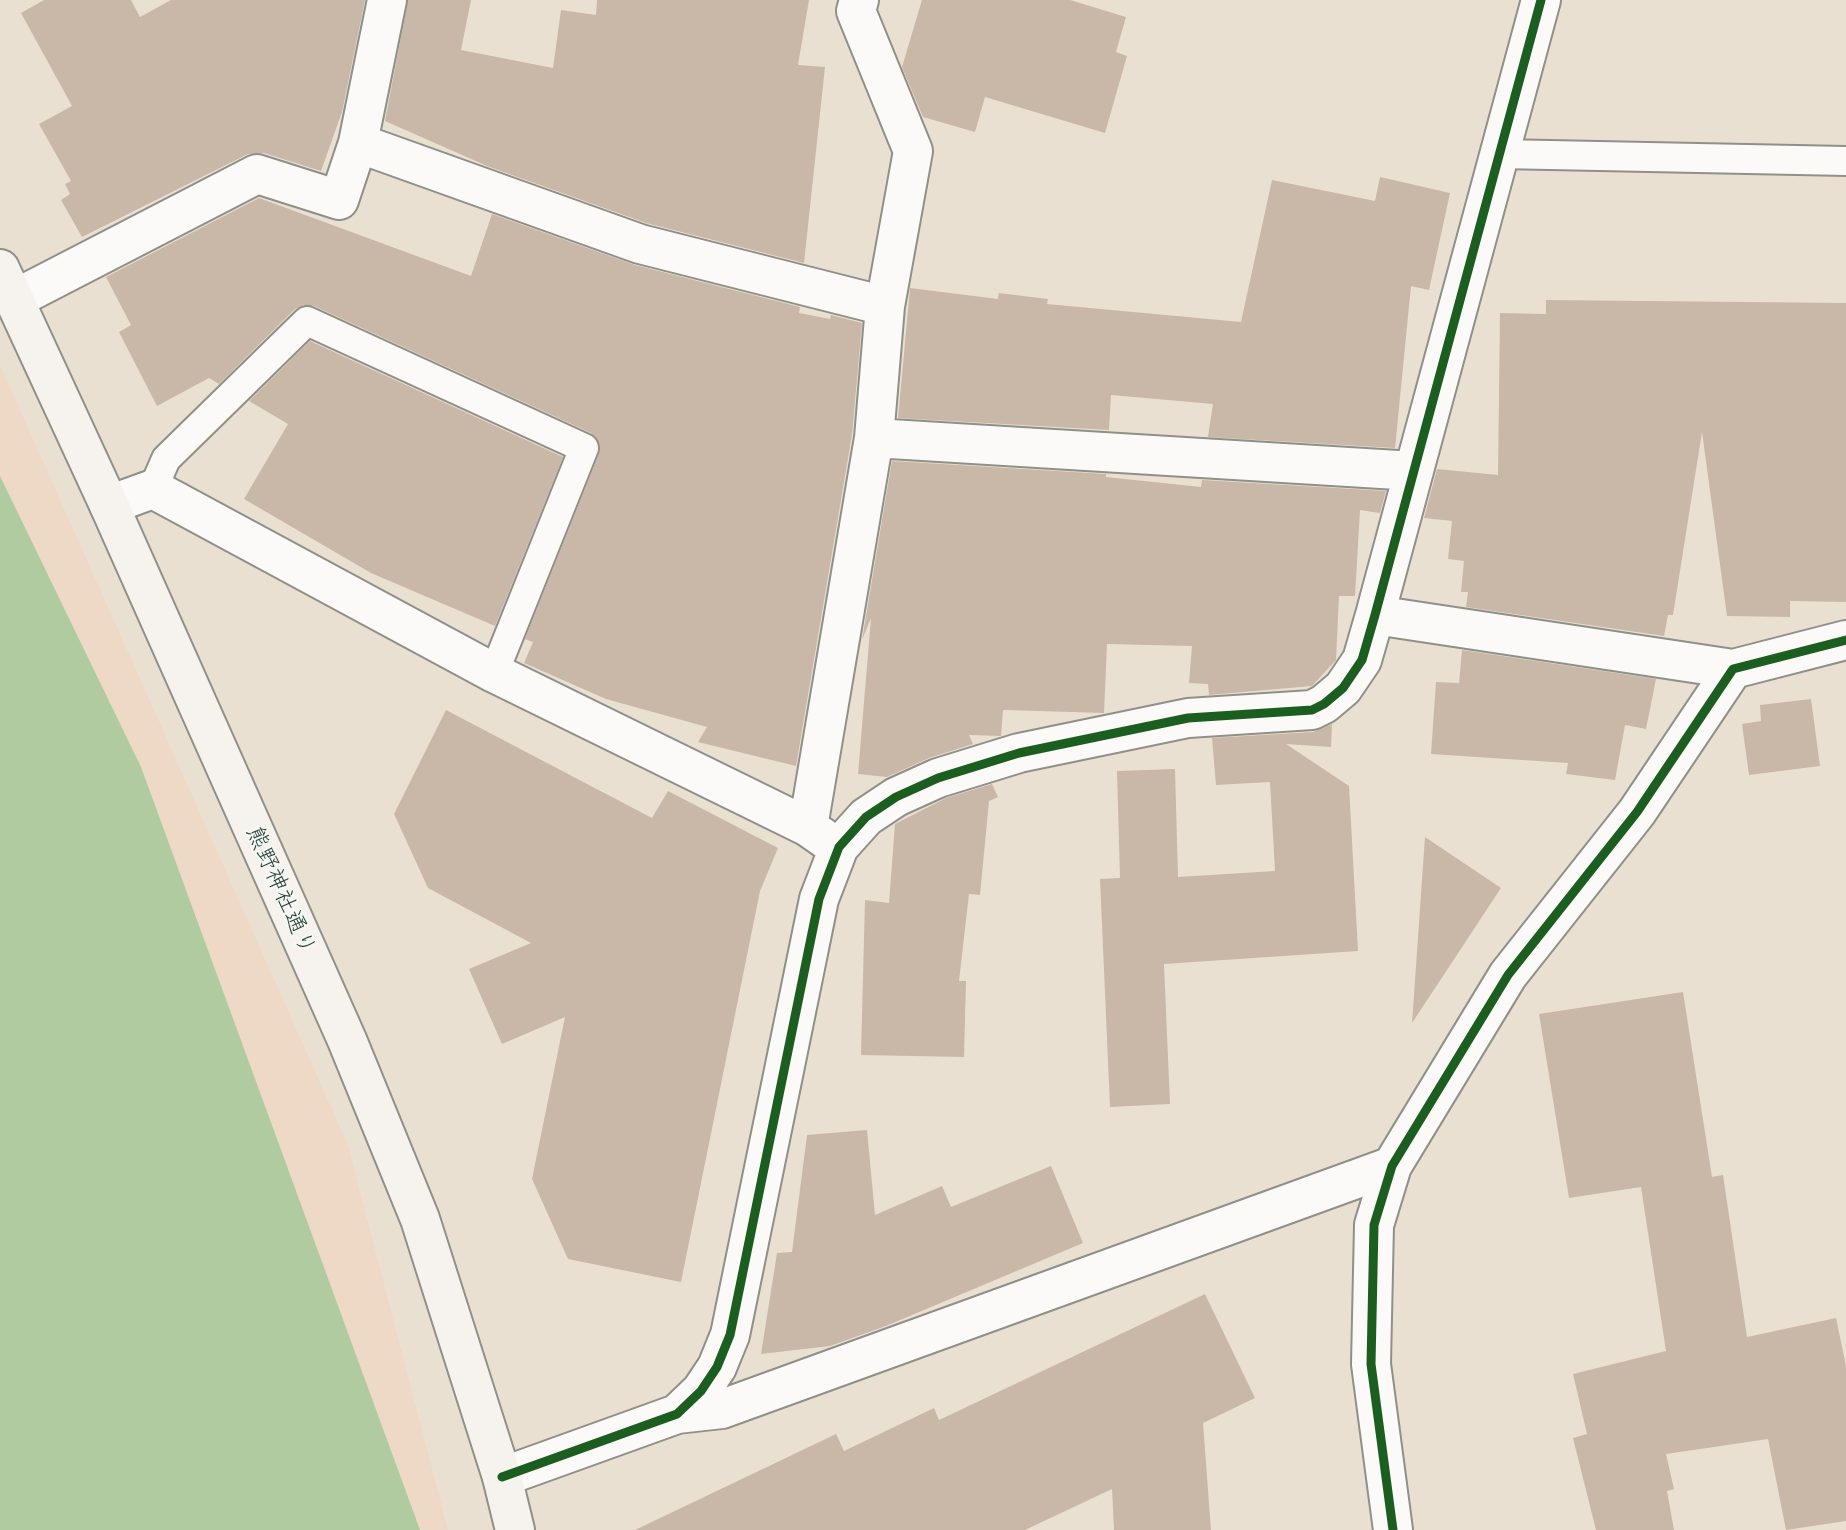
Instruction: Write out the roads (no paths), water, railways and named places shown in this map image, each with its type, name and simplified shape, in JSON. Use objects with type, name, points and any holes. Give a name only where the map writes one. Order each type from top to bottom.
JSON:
[{"type":"main road","name":"熊野神社通り","points":[[8,284],[346,1040],[420,1219],[502,1477],[515,1530]]},
{"type":"street","points":[[8,284],[257,174],[339,200],[358,144],[387,0]]},
{"type":"street","points":[[808,827],[874,438],[885,306],[913,151],[856,11],[859,0]]},
{"type":"street","points":[[677,1414],[701,1391],[718,1367],[730,1335],[819,899],[839,848],[866,817],[896,797],[938,778],[1019,753],[1188,718],[1312,709],[1324,705],[1343,688],[1362,660],[1500,154],[1532,2]]},
{"type":"street","points":[[358,144],[640,244],[885,306]]},
{"type":"street","points":[[874,438],[1414,471]]},
{"type":"street","points":[[109,505],[152,489],[494,673],[808,827],[839,848]]},
{"type":"street","points":[[1375,615],[1733,669],[1846,640]]},
{"type":"street","points":[[1393,1530],[1371,1364],[1374,1225],[1392,1166],[1508,975],[1637,812],[1733,669]]},
{"type":"street","points":[[502,1477],[677,1414],[722,1409],[1392,1166]]},
{"type":"lane","points":[[1500,154],[1846,161]]},
{"type":"lane","points":[[152,489],[166,459],[307,321],[584,448],[494,673]]}]
